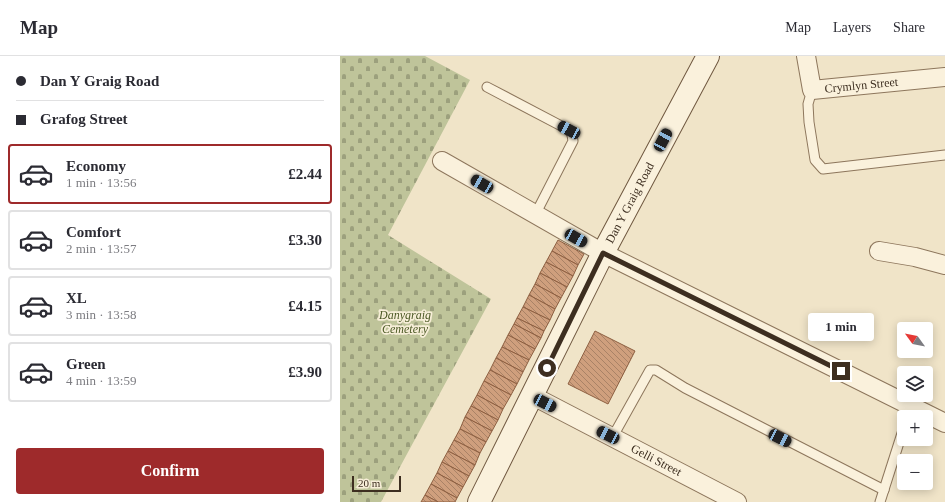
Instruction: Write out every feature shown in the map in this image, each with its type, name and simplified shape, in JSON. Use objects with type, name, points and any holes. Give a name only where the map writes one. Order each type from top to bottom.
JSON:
[{"type":"street","name":"Dan Y Graig Road","points":[[479,502],[603,253],[708,56]]},
{"type":"street","name":"Crymlyn Street","points":[[806,56],[812,90],[945,77]]},
{"type":"street","points":[[442,161],[603,253],[905,410]]},
{"type":"street","points":[[880,251],[915,257],[945,265]]},
{"type":"street","name":"Gelli Street","points":[[533,396],[737,502]]},
{"type":"street","points":[[933,419],[945,423]]},
{"type":"lane","points":[[487,87],[569,130],[572,135],[573,140],[535,215]]},
{"type":"lane","points":[[812,90],[808,104],[809,122],[815,160],[823,169],[945,156]]},
{"type":"lane","points":[[612,438],[650,370],[656,370],[692,391],[884,490]]},
{"type":"lane","points":[[880,502],[898,446]]},
{"type":"green space","name":"Danygraig Cemetery","points":[[340,56],[425,56],[470,80],[388,235],[491,299],[381,502],[340,502]]},
{"type":"building","points":[[558,240],[584,254],[578,265],[552,251]]},
{"type":"building","points":[[552,251],[578,265],[573,276],[546,262]]},
{"type":"building","points":[[546,262],[573,276],[567,287],[540,273]]},
{"type":"building","points":[[540,273],[567,287],[561,298],[535,284]]},
{"type":"building","points":[[535,284],[561,298],[555,309],[529,295]]},
{"type":"building","points":[[529,295],[555,309],[550,320],[523,307]]},
{"type":"building","points":[[523,307],[550,320],[544,331],[517,318]]},
{"type":"building","points":[[517,318],[544,331],[541,338],[514,324]]},
{"type":"building","points":[[514,324],[541,338],[535,349],[508,335]]},
{"type":"building","points":[[595,331],[635,351],[608,404],[568,384]]},
{"type":"building","points":[[508,335],[535,349],[529,360],[502,347]]},
{"type":"building","points":[[502,347],[529,360],[523,372],[496,358]]},
{"type":"building","points":[[496,358],[523,372],[517,384],[490,370]]},
{"type":"building","points":[[490,370],[517,384],[511,395],[484,381]]},
{"type":"building","points":[[484,381],[511,395],[503,409],[477,395]]},
{"type":"building","points":[[477,395],[503,409],[498,420],[471,406]]},
{"type":"building","points":[[471,406],[498,420],[492,431],[465,417]]},
{"type":"building","points":[[465,417],[492,431],[486,442],[460,429]]},
{"type":"building","points":[[460,429],[486,442],[480,453],[454,440]]},
{"type":"building","points":[[454,440],[480,453],[475,465],[448,451]]},
{"type":"building","points":[[448,451],[475,465],[469,476],[442,462]]},
{"type":"building","points":[[442,462],[469,476],[463,487],[437,473]]},
{"type":"building","points":[[437,473],[463,487],[457,498],[431,484]]},
{"type":"building","points":[[431,484],[457,498],[455,502],[438,502],[425,495]]},
{"type":"building","points":[[425,495],[438,502],[421,502]]},
{"type":"route","points":[[547,368],[603,253],[841,371]]}]
